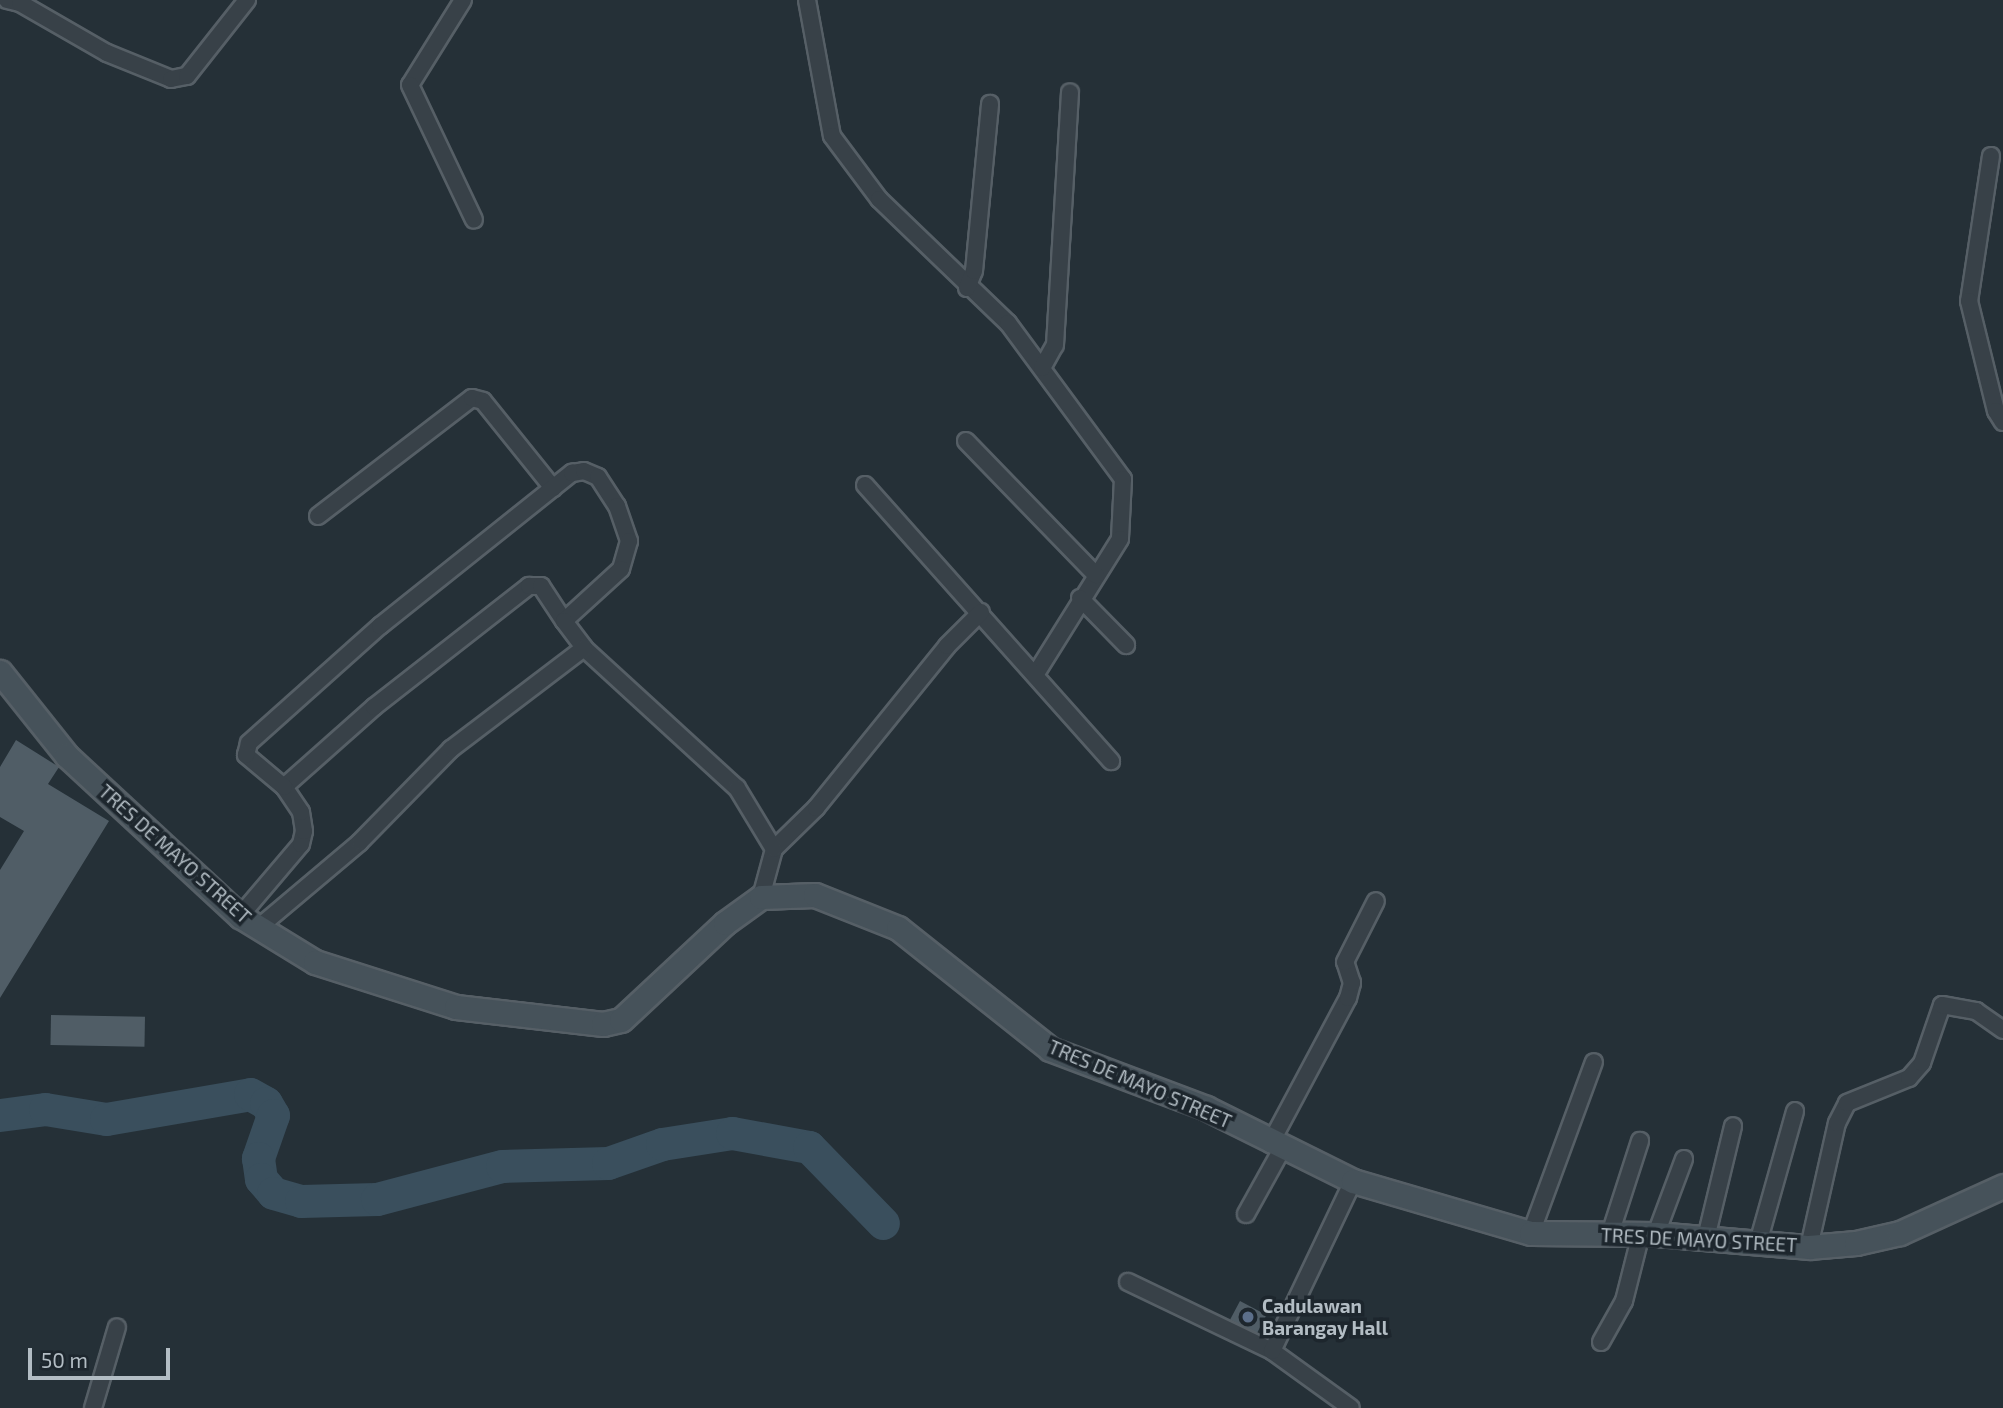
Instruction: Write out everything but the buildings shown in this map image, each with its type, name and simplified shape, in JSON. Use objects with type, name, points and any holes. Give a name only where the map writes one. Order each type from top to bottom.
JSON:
[{"type":"street","points":[[7,0],[20,3],[107,52],[171,79],[187,76],[247,0]]},
{"type":"street","points":[[463,0],[411,85],[474,220]]},
{"type":"street","points":[[807,0],[832,136],[879,199],[967,288],[1008,323],[1124,479],[1120,539],[1080,598],[1035,675]]},
{"type":"street","points":[[1042,368],[1055,345],[1070,92]]},
{"type":"street","points":[[967,288],[974,271],[990,104]]},
{"type":"street","points":[[1991,156],[1969,301],[1996,411],[2003,422]]},
{"type":"street","points":[[318,516],[472,398],[482,401],[553,488]]},
{"type":"street","points":[[966,441],[1096,575]]},
{"type":"street","points":[[249,922],[301,844],[301,812],[284,787],[246,755],[249,743],[380,626],[572,473],[584,471],[598,477],[618,506],[629,541],[621,569],[564,621]]},
{"type":"street","points":[[865,485],[981,611],[1111,761]]},
{"type":"street","points":[[284,787],[374,707],[529,586],[541,586],[584,648],[737,788],[774,849]]},
{"type":"street","points":[[1080,598],[1126,645]]},
{"type":"street","points":[[761,897],[774,849],[816,808],[947,646],[981,611]]},
{"type":"street","points":[[249,922],[360,842],[451,750],[584,648]]},
{"type":"street","name":"TRES DE MAYO STREET","points":[[0,672],[67,756],[249,922],[315,962],[456,1007],[603,1024],[635,1010],[725,923],[761,897],[815,895],[898,928],[1050,1049],[1206,1108],[1276,1146],[1353,1181],[1531,1233],[1649,1234],[1809,1247],[1900,1233],[2003,1186]]},
{"type":"street","points":[[1247,1214],[1276,1146],[1348,998],[1352,984],[1345,962],[1376,901]]},
{"type":"street","points":[[1809,1247],[1837,1123],[1847,1103],[1909,1078],[1923,1063],[1942,1004],[1976,1011],[2003,1030]]},
{"type":"street","points":[[1531,1233],[1594,1062]]},
{"type":"street","points":[[1758,1243],[1795,1111]]},
{"type":"street","points":[[1706,1238],[1733,1126]]},
{"type":"street","points":[[1610,1234],[1640,1141]]},
{"type":"street","points":[[1601,1342],[1624,1301],[1649,1234],[1684,1159]]},
{"type":"street","points":[[1272,1351],[1353,1181]]},
{"type":"street","points":[[1128,1282],[1272,1351],[1351,1408]]},
{"type":"street","points":[[93,1408],[117,1327]]},
{"type":"waterway","points":[[0,1115],[45,1109],[106,1119],[250,1094],[266,1103],[273,1115],[258,1158],[261,1179],[273,1193],[301,1201],[377,1199],[502,1166],[608,1163],[662,1144],[732,1133],[809,1147],[883,1223]]},
{"type":"place","name":"Cadulawan Barangay Hall","points":[[1248,1317]]}]
